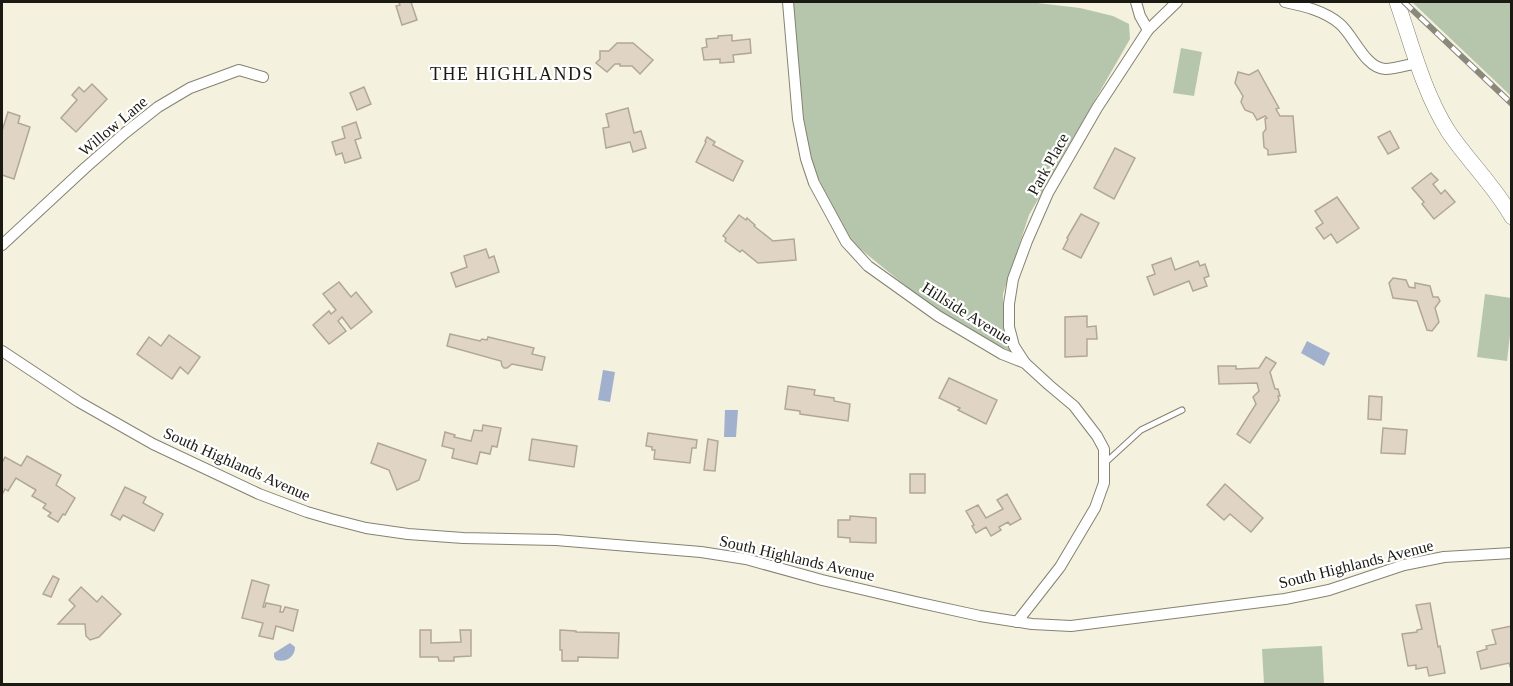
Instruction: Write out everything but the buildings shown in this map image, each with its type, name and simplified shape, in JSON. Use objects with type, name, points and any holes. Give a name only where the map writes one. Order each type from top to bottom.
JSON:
[{"type":"street","name":"Hillside Avenue","points":[[788,2],[798,119],[806,159],[813,183],[846,242],[868,266],[938,316],[1002,354],[1025,363],[1074,406],[1098,436],[1104,449],[1104,483],[1095,508],[1060,567],[1017,622]]},
{"type":"street","points":[[1136,2],[1140,16],[1148,30]]},
{"type":"street","name":"Park Place","points":[[1025,363],[1014,346],[1009,327],[1009,304],[1013,279],[1027,240],[1048,193],[1097,108],[1148,30],[1177,2]]},
{"type":"street","points":[[1285,2],[1316,10],[1341,24],[1368,60],[1378,68],[1386,69],[1417,63]]},
{"type":"street","points":[[1397,2],[1427,89],[1448,130],[1512,217]]},
{"type":"street","name":"Willow Lane","points":[[2,245],[109,147],[158,107],[190,88],[239,70],[263,77]]},
{"type":"street","name":"South Highlands Avenue","points":[[2,351],[79,402],[153,444],[259,494],[331,519],[366,528],[408,534],[556,540],[702,552],[746,559],[916,602],[1017,622],[1071,626],[1274,601],[1329,590],[1404,565],[1444,557],[1512,553]]},
{"type":"lane","points":[[1105,464],[1141,430],[1182,410]]},
{"type":"green space","points":[[792,2],[1029,2],[1080,8],[1113,16],[1129,24],[1130,39],[1029,215],[1003,294],[1003,325],[1014,353],[980,336],[928,304],[848,239],[827,201],[812,160],[803,122]]},
{"type":"green space","points":[[1412,2],[1511,2],[1511,96]]},
{"type":"green space","points":[[1181,48],[1202,52],[1194,96],[1173,93]]},
{"type":"green space","points":[[1485,294],[1511,298],[1511,327],[1507,361],[1477,357]]},
{"type":"green space","points":[[1322,646],[1324,684],[1264,684],[1262,649]]},
{"type":"water","points":[[1307,341],[1330,353],[1324,366],[1301,353]]},
{"type":"water","points":[[603,370],[615,372],[610,402],[598,400]]},
{"type":"water","points":[[725,410],[738,410],[736,437],[724,437]]},
{"type":"water","points":[[290,643],[295,647],[292,656],[283,661],[276,660],[274,653]]},
{"type":"railway","points":[[1404,2],[1512,104]]},
{"type":"district","name":"THE HIGHLANDS","points":[[512,74]]}]
